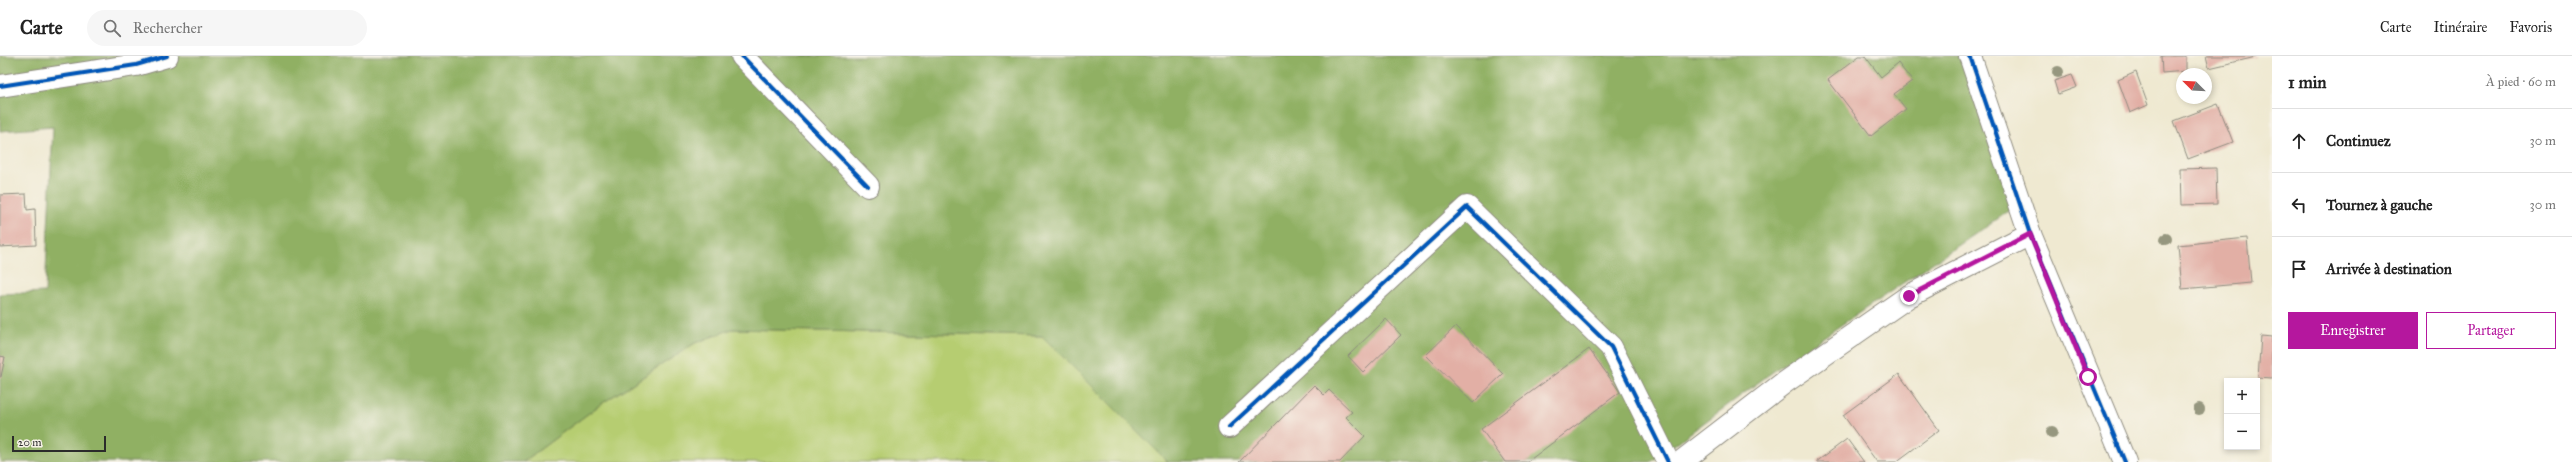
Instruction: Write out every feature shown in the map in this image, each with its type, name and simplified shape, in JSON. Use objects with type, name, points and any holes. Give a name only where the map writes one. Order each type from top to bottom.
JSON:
[{"type":"street","points":[[0,86],[136,65],[167,56]]},
{"type":"street","points":[[742,56],[868,186]]},
{"type":"street","points":[[1970,56],[2030,234],[2124,462]]},
{"type":"street","points":[[1229,427],[1467,207],[1611,347],[1668,462]]},
{"type":"street","points":[[1681,462],[1785,382],[1909,296],[2030,234]]},
{"type":"green space","points":[[0,56],[1964,56],[2015,207],[1778,368],[1651,462],[1168,462],[1042,336],[732,329],[695,343],[601,404],[523,462],[0,462],[0,294],[45,292],[53,127],[0,131]]},
{"type":"green space","points":[[732,329],[1042,336],[1168,462],[523,462],[601,404],[695,343]]},
{"type":"building","points":[[1859,56],[1865,56],[1881,77],[1898,63],[1912,81],[1894,94],[1906,109],[1871,136],[1828,80]]},
{"type":"building","points":[[2161,56],[2186,56],[2186,68],[2176,68],[2176,72],[2162,73]]},
{"type":"building","points":[[2206,56],[2256,56],[2256,57],[2209,68]]},
{"type":"building","points":[[2136,72],[2148,105],[2130,113],[2118,80]]},
{"type":"building","points":[[2072,75],[2077,87],[2058,94],[2054,81]]},
{"type":"building","points":[[2218,104],[2233,142],[2188,159],[2174,121]]},
{"type":"building","points":[[2216,168],[2217,204],[2181,205],[2180,169]]},
{"type":"building","points":[[26,194],[27,210],[35,209],[36,245],[0,247],[0,195]]},
{"type":"building","points":[[2247,238],[2251,283],[2182,289],[2178,245]]},
{"type":"building","points":[[1386,319],[1401,335],[1363,372],[1348,356]]},
{"type":"building","points":[[1456,326],[1503,374],[1473,403],[1426,355]]},
{"type":"building","points":[[2261,336],[2272,337],[2272,379],[2258,378]]},
{"type":"building","points":[[1589,349],[1620,392],[1527,462],[1505,462],[1481,429]]},
{"type":"building","points":[[0,356],[5,357],[1,377],[0,377]]},
{"type":"building","points":[[1899,374],[1939,430],[1896,462],[1877,462],[1843,415]]},
{"type":"building","points":[[1314,385],[1324,395],[1329,390],[1352,412],[1346,417],[1365,436],[1340,462],[1239,462]]},
{"type":"building","points":[[1847,439],[1864,462],[1816,462]]},
{"type":"cycle path","points":[[0,86],[136,65],[167,56]]},
{"type":"cycle path","points":[[742,56],[868,186]]},
{"type":"cycle path","points":[[1970,56],[2030,234],[2125,462]]},
{"type":"cycle path","points":[[1229,427],[1467,207],[1611,347],[1668,462]]},
{"type":"route","points":[[1909,296],[2030,234],[2088,377]]}]
